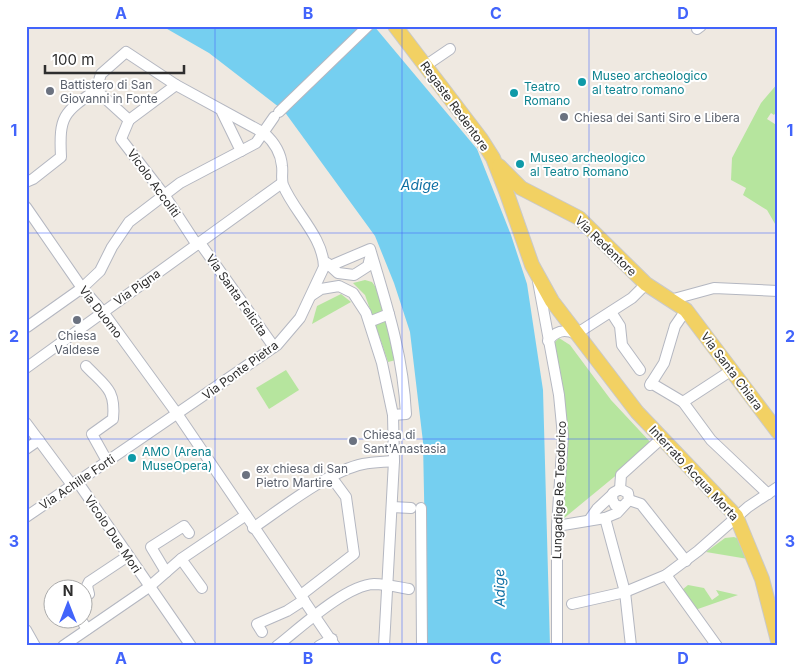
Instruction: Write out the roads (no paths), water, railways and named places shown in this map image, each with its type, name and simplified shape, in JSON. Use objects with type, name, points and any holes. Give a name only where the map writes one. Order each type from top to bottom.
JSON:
[{"type":"main road","name":"Regaste Redentore","points":[[395,26],[481,139],[493,158],[537,275]]},
{"type":"main road","name":"Via Redentore","points":[[493,158],[521,188],[579,218],[646,284],[686,310]]},
{"type":"main road","points":[[506,191],[521,188]]},
{"type":"main road","name":"Interrato Acqua Morta","points":[[537,275],[576,334],[636,412],[736,516],[775,613],[777,636]]},
{"type":"main road","name":"Via Santa Chiara","points":[[686,310],[778,432]]},
{"type":"street","points":[[27,327],[82,288],[100,271],[112,247],[129,222],[180,183],[256,143],[277,115],[368,26]]},
{"type":"street","points":[[425,66],[450,49]]},
{"type":"street","points":[[26,182],[33,179],[61,157],[60,130],[68,109],[96,90],[101,74],[126,52],[222,112],[247,122],[274,142],[282,164],[282,183],[327,262],[348,277],[365,273],[371,276],[381,287]]},
{"type":"street","points":[[96,90],[129,120],[176,85]]},
{"type":"street","points":[[222,112],[241,151]]},
{"type":"street","name":"Vicolo Accoliti","points":[[129,120],[121,139],[199,244]]},
{"type":"street","name":"Via Pigna","points":[[26,368],[282,183]]},
{"type":"street","name":"Via Duomo","points":[[28,212],[82,288],[103,312],[178,415],[333,642]]},
{"type":"street","name":"Via Santa Felicita","points":[[199,244],[274,347]]},
{"type":"street","points":[[327,262],[370,249],[401,358],[406,414],[393,415]]},
{"type":"street","points":[[348,277],[368,266],[371,253]]},
{"type":"street","name":"Via Ponte Pietra","points":[[178,415],[274,347],[300,318],[327,262]]},
{"type":"street","name":"Lungadige Re Teodorico","points":[[537,275],[559,395],[562,436],[557,526],[556,646]]},
{"type":"street","points":[[548,340],[553,334],[562,331],[576,334],[632,298],[646,284]]},
{"type":"street","points":[[312,295],[321,289],[340,286],[357,297],[366,313],[382,363],[393,415],[394,461],[384,646]]},
{"type":"street","points":[[670,300],[714,288],[778,291]]},
{"type":"street","points":[[686,310],[675,326],[664,363],[651,384],[684,402],[711,440],[768,494]]},
{"type":"street","points":[[611,312],[620,326],[622,345],[640,370]]},
{"type":"street","points":[[374,320],[389,314]]},
{"type":"street","points":[[86,366],[108,388],[115,401],[113,419],[92,434],[107,461]]},
{"type":"street","points":[[684,402],[732,370]]},
{"type":"street","name":"Via Achille Forti","points":[[26,516],[178,415]]},
{"type":"street","name":"Vicolo Due Mori","points":[[26,424],[74,483],[191,646]]},
{"type":"street","points":[[662,438],[621,475],[616,492],[615,505],[626,503],[641,504],[686,561]]},
{"type":"street","points":[[26,449],[39,440]]},
{"type":"street","points":[[254,528],[294,500],[332,478],[363,464],[394,461]]},
{"type":"street","points":[[262,632],[257,624],[288,611],[354,554],[346,497],[332,478]]},
{"type":"street","points":[[572,604],[625,592],[666,575],[686,561],[736,516],[778,486]]},
{"type":"street","points":[[557,526],[605,518],[617,512],[626,503],[626,491],[616,492],[597,509],[590,519]]},
{"type":"street","points":[[392,507],[416,508],[422,646]]},
{"type":"street","points":[[92,626],[149,587],[181,559],[246,515]]},
{"type":"street","points":[[605,518],[625,592],[631,646]]},
{"type":"street","points":[[166,572],[151,547],[184,526],[189,533]]},
{"type":"street","points":[[92,580],[128,556]]},
{"type":"street","points":[[181,559],[202,588]]},
{"type":"street","points":[[666,575],[717,646]]},
{"type":"street","points":[[277,646],[315,616],[360,586],[375,584],[409,589]]},
{"type":"street","points":[[26,630],[36,646]]},
{"type":"street","points":[[64,646],[86,630]]},
{"type":"street","points":[[319,646],[333,642]]},
{"type":"water","name":"Adige","points":[[162,26],[374,26],[477,149],[511,235],[527,284],[543,390],[550,646],[427,646],[423,442],[410,332],[394,283],[375,236],[284,111],[209,53]]},
{"type":"place","name":"Museo archeologico al teatro romano","points":[[582,82]]},
{"type":"place","name":"Battistero di San Giovanni in Fonte","points":[[50,91]]},
{"type":"place","name":"Teatro Romano","points":[[514,93]]},
{"type":"place","name":"Chiesa dei Santi Siro e Libera","points":[[564,117]]},
{"type":"place","name":"Museo archeologico al Teatro Romano","points":[[520,164]]},
{"type":"place","name":"Chiesa Valdese","points":[[77,320]]},
{"type":"place","name":"Chiesa di Sant'Anastasia","points":[[353,441]]},
{"type":"place","name":"AMO (Arena MuseOpera)","points":[[132,458]]},
{"type":"place","name":"ex chiesa di San Pietro Martire","points":[[246,475]]}]
